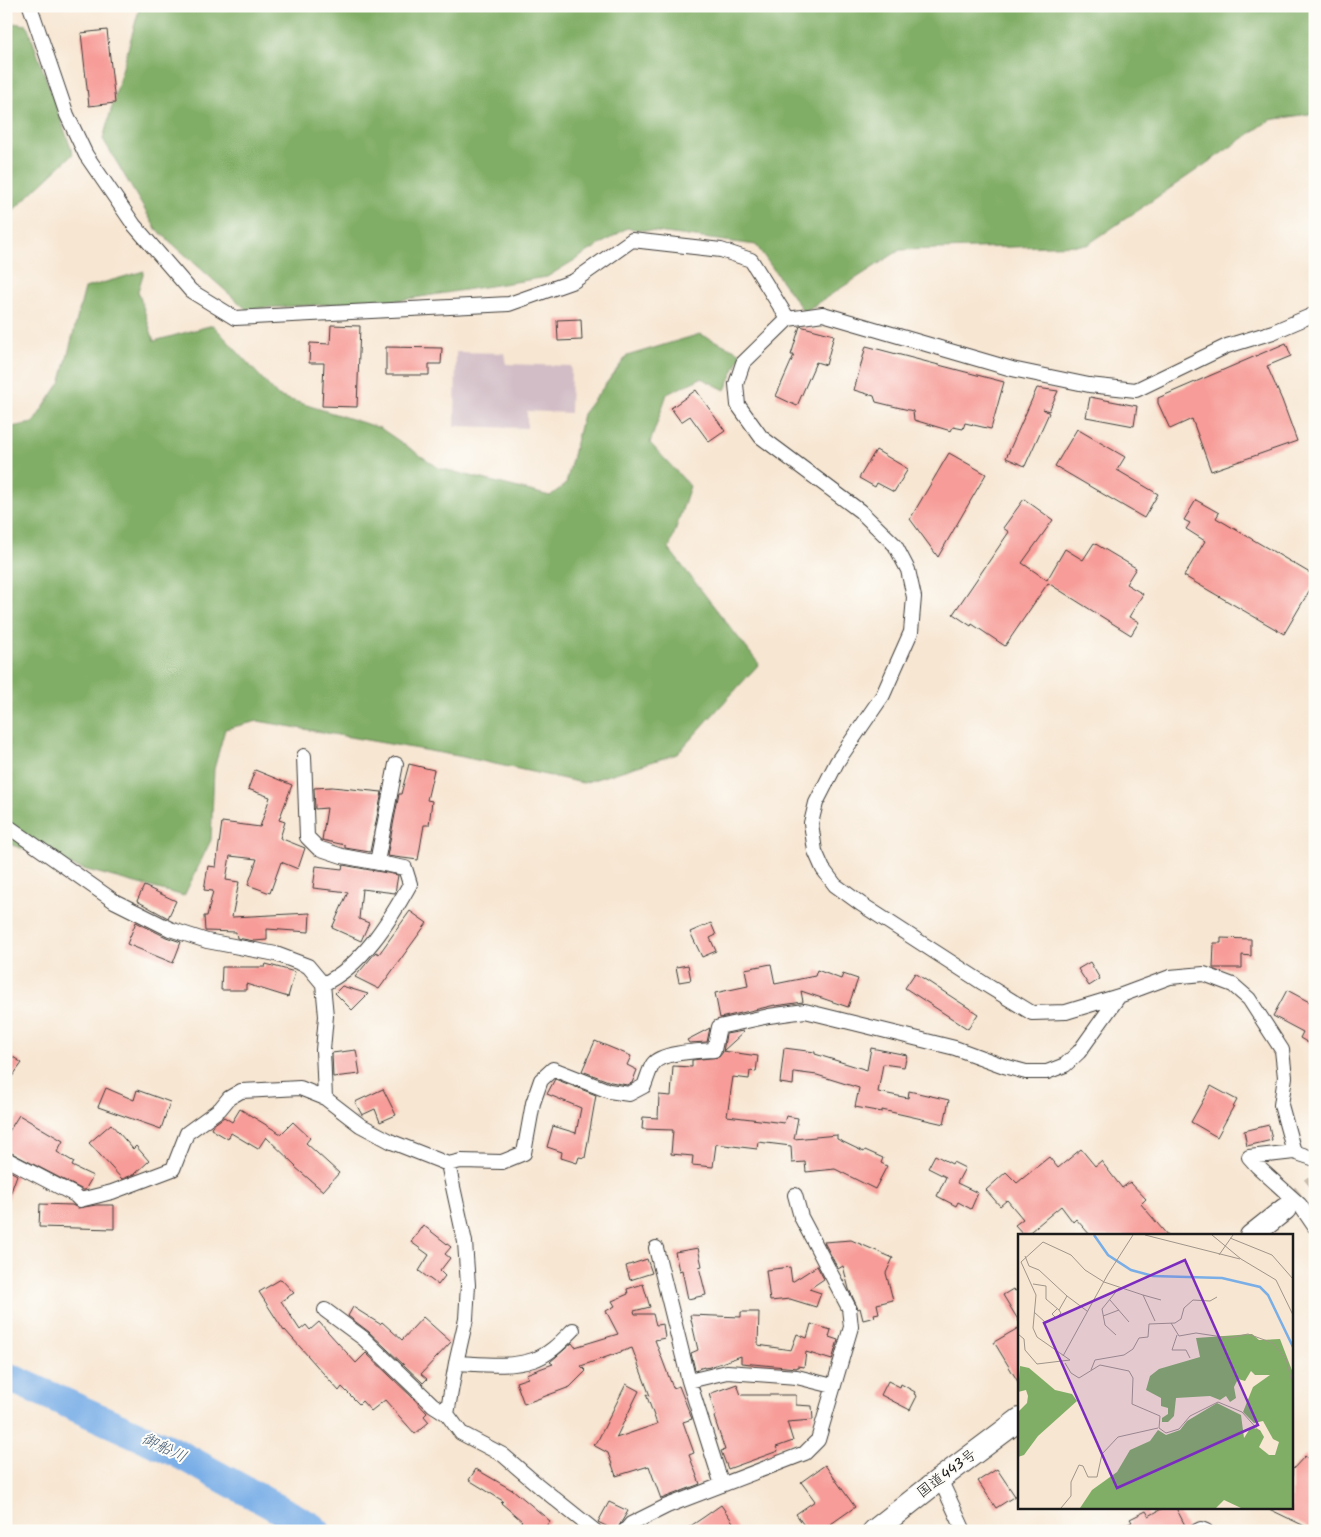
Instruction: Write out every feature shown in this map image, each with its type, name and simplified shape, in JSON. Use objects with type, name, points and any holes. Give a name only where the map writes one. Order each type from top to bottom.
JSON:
[{"type":"highway","points":[[1254,1234],[1285,1209]]},
{"type":"highway","name":"国道443号","points":[[874,1531],[940,1478],[1018,1420]]},
{"type":"street","points":[[30,6],[67,115],[86,155],[134,225],[191,291],[235,318],[508,304],[574,281],[632,240],[721,250],[751,260],[788,319]]},
{"type":"street","points":[[1294,1152],[1281,1105],[1285,1077],[1282,1050],[1249,999],[1233,985],[1204,974],[1170,977],[1119,996],[1066,1012],[1032,1013],[861,904],[835,885],[823,869],[815,851],[811,823],[816,803],[837,762],[883,695],[911,632],[914,597],[908,570],[895,545],[860,511],[761,437],[738,405],[736,384],[744,362],[788,319],[823,314],[1012,369],[1089,385],[1136,390],[1227,346],[1273,332],[1315,314]]},
{"type":"street","points":[[304,756],[308,837],[318,848],[342,856],[405,868],[410,884],[395,911],[360,956],[331,980],[323,984]]},
{"type":"street","points":[[377,862],[396,764]]},
{"type":"street","points":[[6,825],[114,901],[170,929],[207,941],[276,954],[308,966],[323,984],[326,1016],[323,1050],[324,1098]]},
{"type":"street","points":[[6,1159],[75,1195],[80,1200],[112,1192],[173,1169],[188,1133],[220,1109],[229,1098],[241,1091],[300,1088],[324,1098],[360,1125],[392,1142],[448,1164],[461,1161],[502,1162],[524,1153],[533,1103],[542,1080],[553,1069],[609,1091],[629,1094],[644,1086],[653,1063],[659,1059],[694,1051],[714,1050],[719,1027],[769,1016],[805,1011],[954,1048],[1026,1072],[1047,1072],[1065,1065],[1079,1052],[1119,996]]},
{"type":"street","points":[[1315,1159],[1294,1152],[1249,1157],[1300,1205],[1315,1228]]},
{"type":"street","points":[[447,1414],[466,1319],[468,1285],[464,1242],[448,1164]]},
{"type":"street","points":[[625,1531],[631,1524],[667,1506],[805,1454],[818,1440],[849,1335],[851,1326],[850,1308],[801,1217],[795,1195]]},
{"type":"street","points":[[656,1248],[688,1382],[722,1485]]},
{"type":"street","points":[[325,1310],[363,1338],[433,1404],[447,1414],[461,1433],[503,1455],[538,1486],[595,1531]]},
{"type":"street","points":[[456,1363],[500,1365],[534,1360],[553,1349],[573,1330]]},
{"type":"street","points":[[688,1382],[727,1372],[797,1377],[833,1386]]},
{"type":"street","points":[[940,1478],[964,1531]]},
{"type":"street","points":[[1197,1531],[1201,1529],[1206,1531]]},
{"type":"shaded area","points":[[456,352],[504,353],[506,364],[571,366],[570,413],[527,411],[527,428],[455,426]]},
{"type":"green space","points":[[140,6],[1315,6],[1315,113],[1270,120],[1087,245],[900,250],[804,312],[756,245],[627,228],[547,277],[401,300],[246,309],[156,229],[103,139]]},
{"type":"green space","points":[[6,22],[27,25],[73,154],[6,217]]},
{"type":"green space","points":[[144,271],[138,291],[154,341],[213,325],[278,396],[380,428],[439,468],[550,496],[566,484],[583,414],[627,356],[700,334],[742,353],[725,390],[701,378],[667,394],[650,443],[690,486],[669,549],[759,664],[677,754],[583,783],[458,756],[258,721],[225,729],[214,769],[211,840],[184,896],[76,867],[6,843],[6,428],[33,423],[61,381],[85,288]]},
{"type":"building","points":[[107,30],[115,103],[89,106],[81,33]]},
{"type":"building","points":[[581,319],[582,340],[558,341],[557,320]]},
{"type":"building","points":[[331,325],[360,326],[357,407],[322,406],[324,363],[309,363],[310,343],[330,344]]},
{"type":"building","points":[[800,326],[834,335],[826,365],[816,362],[797,406],[776,396],[794,355],[791,355]]},
{"type":"building","points":[[1286,343],[1291,356],[1267,366],[1297,441],[1211,471],[1192,419],[1170,429],[1158,403],[1158,398]]},
{"type":"building","points":[[866,346],[1004,382],[991,429],[965,423],[963,429],[953,427],[951,431],[914,420],[913,411],[876,402],[874,396],[854,390]]},
{"type":"building","points":[[386,347],[442,348],[441,364],[429,364],[429,375],[386,375]]},
{"type":"building","points":[[1037,388],[1058,391],[1049,411],[1043,409],[1049,413],[1025,466],[1006,458]]},
{"type":"building","points":[[696,390],[725,431],[709,442],[690,416],[681,422],[671,408]]},
{"type":"building","points":[[1090,397],[1137,406],[1134,426],[1086,417]]},
{"type":"building","points":[[1077,429],[1125,457],[1117,470],[1158,494],[1144,518],[1055,466]]},
{"type":"building","points":[[876,450],[908,469],[894,492],[877,483],[875,487],[859,478]]},
{"type":"building","points":[[949,453],[986,474],[938,557],[910,519]]},
{"type":"building","points":[[1024,499],[1053,520],[1022,563],[1047,580],[1065,549],[1083,560],[1094,543],[1136,568],[1126,584],[1143,594],[1129,617],[1139,622],[1131,635],[1048,583],[1005,646],[953,614],[1009,532],[1003,528]]},
{"type":"building","points":[[1196,500],[1219,513],[1216,518],[1315,576],[1315,581],[1284,634],[1184,576],[1205,541],[1186,529],[1190,523],[1184,520]]},
{"type":"building","points":[[409,764],[434,770],[427,800],[432,801],[429,825],[424,825],[418,860],[387,856],[399,794],[401,794]]},
{"type":"building","points":[[255,770],[292,785],[279,820],[285,822],[280,838],[305,848],[298,869],[281,862],[270,893],[248,885],[257,859],[230,856],[226,880],[239,882],[232,917],[310,913],[309,932],[267,929],[267,940],[254,941],[237,938],[236,932],[205,931],[204,916],[207,916],[213,891],[204,890],[208,866],[216,867],[222,822],[260,827],[270,797],[248,789]]},
{"type":"building","points":[[332,787],[382,792],[370,852],[345,848],[345,845],[322,840],[327,808],[315,809],[314,788]]},
{"type":"building","points":[[343,865],[398,875],[395,893],[362,889],[359,919],[369,923],[361,941],[332,928],[348,892],[313,888],[316,866],[342,869]]},
{"type":"building","points":[[144,886],[176,901],[168,918],[137,901]]},
{"type":"building","points":[[410,911],[427,923],[379,989],[355,977],[376,952],[379,954]]},
{"type":"building","points":[[136,922],[166,937],[181,942],[173,963],[127,944]]},
{"type":"building","points":[[711,923],[716,935],[710,938],[716,951],[702,957],[690,932]]},
{"type":"building","points":[[1221,938],[1251,939],[1251,956],[1242,955],[1242,968],[1213,968],[1214,943],[1221,943]]},
{"type":"building","points":[[1090,962],[1100,979],[1089,986],[1078,969]]},
{"type":"building","points":[[266,964],[295,972],[288,997],[246,984],[246,990],[221,990],[222,967],[265,967]]},
{"type":"building","points":[[771,964],[775,984],[815,976],[817,970],[841,979],[843,974],[858,979],[848,1007],[801,991],[803,1002],[775,1005],[720,1018],[715,993],[748,986],[745,969]]},
{"type":"building","points":[[688,965],[691,980],[679,982],[676,967]]},
{"type":"building","points":[[915,973],[978,1014],[968,1029],[905,988]]},
{"type":"building","points":[[342,986],[368,994],[352,1010],[335,993]]},
{"type":"building","points":[[1287,990],[1315,1005],[1315,1047],[1300,1038],[1303,1032],[1273,1016]]},
{"type":"building","points":[[710,1028],[707,1042],[689,1043],[687,1040]]},
{"type":"building","points":[[744,1032],[723,1051],[726,1034]]},
{"type":"building","points":[[595,1041],[631,1056],[627,1065],[637,1070],[632,1083],[627,1085],[611,1082],[582,1071]]},
{"type":"building","points":[[784,1048],[815,1052],[815,1054],[867,1070],[871,1048],[907,1055],[904,1067],[883,1064],[878,1092],[908,1098],[909,1091],[949,1100],[944,1124],[882,1110],[882,1112],[855,1107],[859,1088],[817,1075],[794,1072],[793,1085],[780,1083]]},
{"type":"building","points":[[356,1050],[360,1074],[333,1077],[332,1053]]},
{"type":"building","points":[[723,1051],[758,1056],[756,1072],[750,1071],[749,1079],[733,1077],[727,1116],[784,1123],[786,1116],[798,1118],[794,1139],[837,1135],[837,1139],[864,1152],[865,1150],[883,1158],[881,1163],[887,1166],[875,1189],[835,1169],[806,1172],[805,1162],[792,1163],[791,1146],[758,1142],[757,1149],[716,1144],[713,1167],[692,1165],[693,1156],[671,1154],[673,1130],[642,1129],[643,1117],[658,1118],[659,1095],[671,1096],[673,1066],[692,1067],[692,1060],[719,1057]]},
{"type":"building","points":[[6,1052],[22,1063],[6,1085]]},
{"type":"building","points":[[555,1079],[596,1095],[585,1158],[579,1157],[577,1163],[561,1158],[562,1152],[547,1147],[553,1126],[576,1133],[581,1108],[547,1094]]},
{"type":"building","points":[[1211,1086],[1237,1100],[1217,1137],[1191,1122]]},
{"type":"building","points":[[106,1088],[134,1100],[137,1090],[170,1102],[161,1129],[98,1107]]},
{"type":"building","points":[[383,1089],[396,1115],[380,1122],[375,1109],[362,1115],[355,1102]]},
{"type":"building","points":[[240,1109],[281,1134],[293,1122],[310,1138],[306,1143],[339,1173],[323,1191],[295,1167],[266,1137],[258,1149],[231,1133],[228,1139],[211,1129],[213,1125],[224,1117],[232,1122]]},
{"type":"building","points":[[19,1115],[63,1141],[57,1152],[74,1162],[72,1166],[93,1176],[85,1190],[6,1150],[6,1136]]},
{"type":"building","points":[[111,1124],[133,1149],[136,1146],[149,1161],[135,1174],[122,1179],[89,1143]]},
{"type":"building","points":[[1269,1125],[1272,1140],[1247,1146],[1244,1131]]},
{"type":"building","points":[[1081,1149],[1095,1166],[1101,1161],[1122,1188],[1130,1182],[1146,1199],[1141,1204],[1166,1234],[1089,1234],[1076,1219],[1073,1222],[1061,1206],[1027,1234],[1023,1234],[1015,1225],[1023,1219],[1007,1200],[1000,1206],[986,1190],[1006,1172],[1017,1183],[1049,1157],[1058,1168]]},
{"type":"building","points":[[935,1155],[965,1168],[957,1183],[978,1193],[971,1209],[958,1202],[956,1206],[937,1196],[946,1177],[928,1168]]},
{"type":"building","points":[[6,1169],[17,1175],[8,1200],[6,1200]]},
{"type":"building","points":[[40,1204],[72,1205],[78,1208],[114,1205],[114,1229],[39,1227]]},
{"type":"building","points":[[423,1225],[451,1247],[445,1254],[450,1258],[440,1271],[445,1276],[438,1285],[419,1271],[429,1255],[411,1242]]},
{"type":"building","points":[[851,1240],[893,1258],[886,1273],[893,1300],[877,1304],[879,1313],[874,1314],[875,1317],[863,1320],[860,1308],[858,1309],[849,1289],[843,1266],[838,1269],[824,1242]]},
{"type":"building","points":[[698,1248],[702,1266],[699,1267],[706,1295],[688,1299],[682,1270],[679,1271],[675,1252]]},
{"type":"building","points":[[647,1259],[652,1273],[630,1280],[626,1266]]},
{"type":"building","points":[[817,1266],[824,1279],[809,1289],[821,1293],[816,1307],[790,1299],[770,1301],[766,1270],[790,1267],[792,1282]]},
{"type":"building","points":[[281,1279],[294,1293],[281,1301],[300,1330],[306,1325],[310,1330],[319,1322],[356,1363],[366,1353],[427,1413],[424,1416],[429,1422],[415,1434],[385,1400],[371,1411],[362,1401],[359,1404],[342,1387],[339,1391],[284,1331],[259,1292]]},
{"type":"building","points":[[643,1284],[650,1307],[634,1311],[635,1314],[653,1314],[656,1325],[663,1324],[665,1338],[655,1340],[673,1388],[679,1386],[692,1419],[683,1422],[694,1453],[689,1455],[700,1484],[661,1499],[649,1466],[616,1476],[608,1453],[593,1445],[596,1444],[626,1384],[639,1391],[616,1438],[657,1424],[646,1394],[650,1396],[632,1348],[581,1366],[586,1371],[570,1387],[524,1404],[516,1382],[528,1378],[526,1374],[553,1364],[550,1362],[572,1343],[575,1347],[618,1334],[606,1311],[615,1306],[612,1301],[628,1294],[627,1289]]},
{"type":"building","points":[[1013,1289],[1015,1291],[1018,1290],[1018,1320],[1003,1295]]},
{"type":"building","points":[[353,1307],[380,1324],[382,1322],[402,1340],[423,1317],[451,1342],[421,1374],[427,1379],[423,1383],[369,1332],[348,1316]]},
{"type":"building","points":[[741,1312],[759,1312],[758,1345],[791,1350],[797,1334],[807,1338],[811,1324],[831,1330],[829,1337],[838,1340],[832,1360],[806,1352],[804,1367],[797,1366],[797,1368],[741,1363],[741,1356],[695,1370],[691,1353],[698,1350],[690,1315],[741,1317]]},
{"type":"building","points":[[1018,1328],[1018,1382],[994,1342]]},
{"type":"building","points":[[888,1381],[900,1387],[901,1384],[915,1392],[914,1394],[917,1396],[910,1410],[881,1395]]},
{"type":"building","points":[[737,1384],[741,1395],[796,1395],[796,1405],[812,1406],[813,1420],[787,1422],[793,1441],[776,1447],[778,1451],[728,1469],[721,1451],[725,1450],[714,1417],[716,1416],[709,1394]]},
{"type":"building","points":[[1305,1456],[1315,1465],[1315,1531],[1271,1510],[1294,1510],[1294,1468]]},
{"type":"building","points":[[825,1465],[855,1507],[821,1531],[808,1531],[796,1514],[815,1501],[801,1482]]},
{"type":"building","points":[[476,1469],[512,1489],[550,1521],[542,1531],[529,1531],[520,1523],[522,1521],[501,1503],[503,1501],[469,1480]]},
{"type":"building","points":[[997,1469],[1015,1496],[996,1508],[978,1481]]},
{"type":"building","points":[[609,1502],[628,1511],[616,1531],[598,1522]]},
{"type":"building","points":[[721,1505],[739,1531],[683,1531],[704,1517]]},
{"type":"building","points":[[1160,1510],[1177,1510],[1188,1531],[1115,1531],[1132,1522],[1130,1519],[1146,1511],[1149,1516]]},
{"type":"waterway","name":"御船川","points":[[6,1376],[175,1452],[316,1531]]},
{"type":"tunnel","points":[[1285,1209],[1315,1185]]}]
